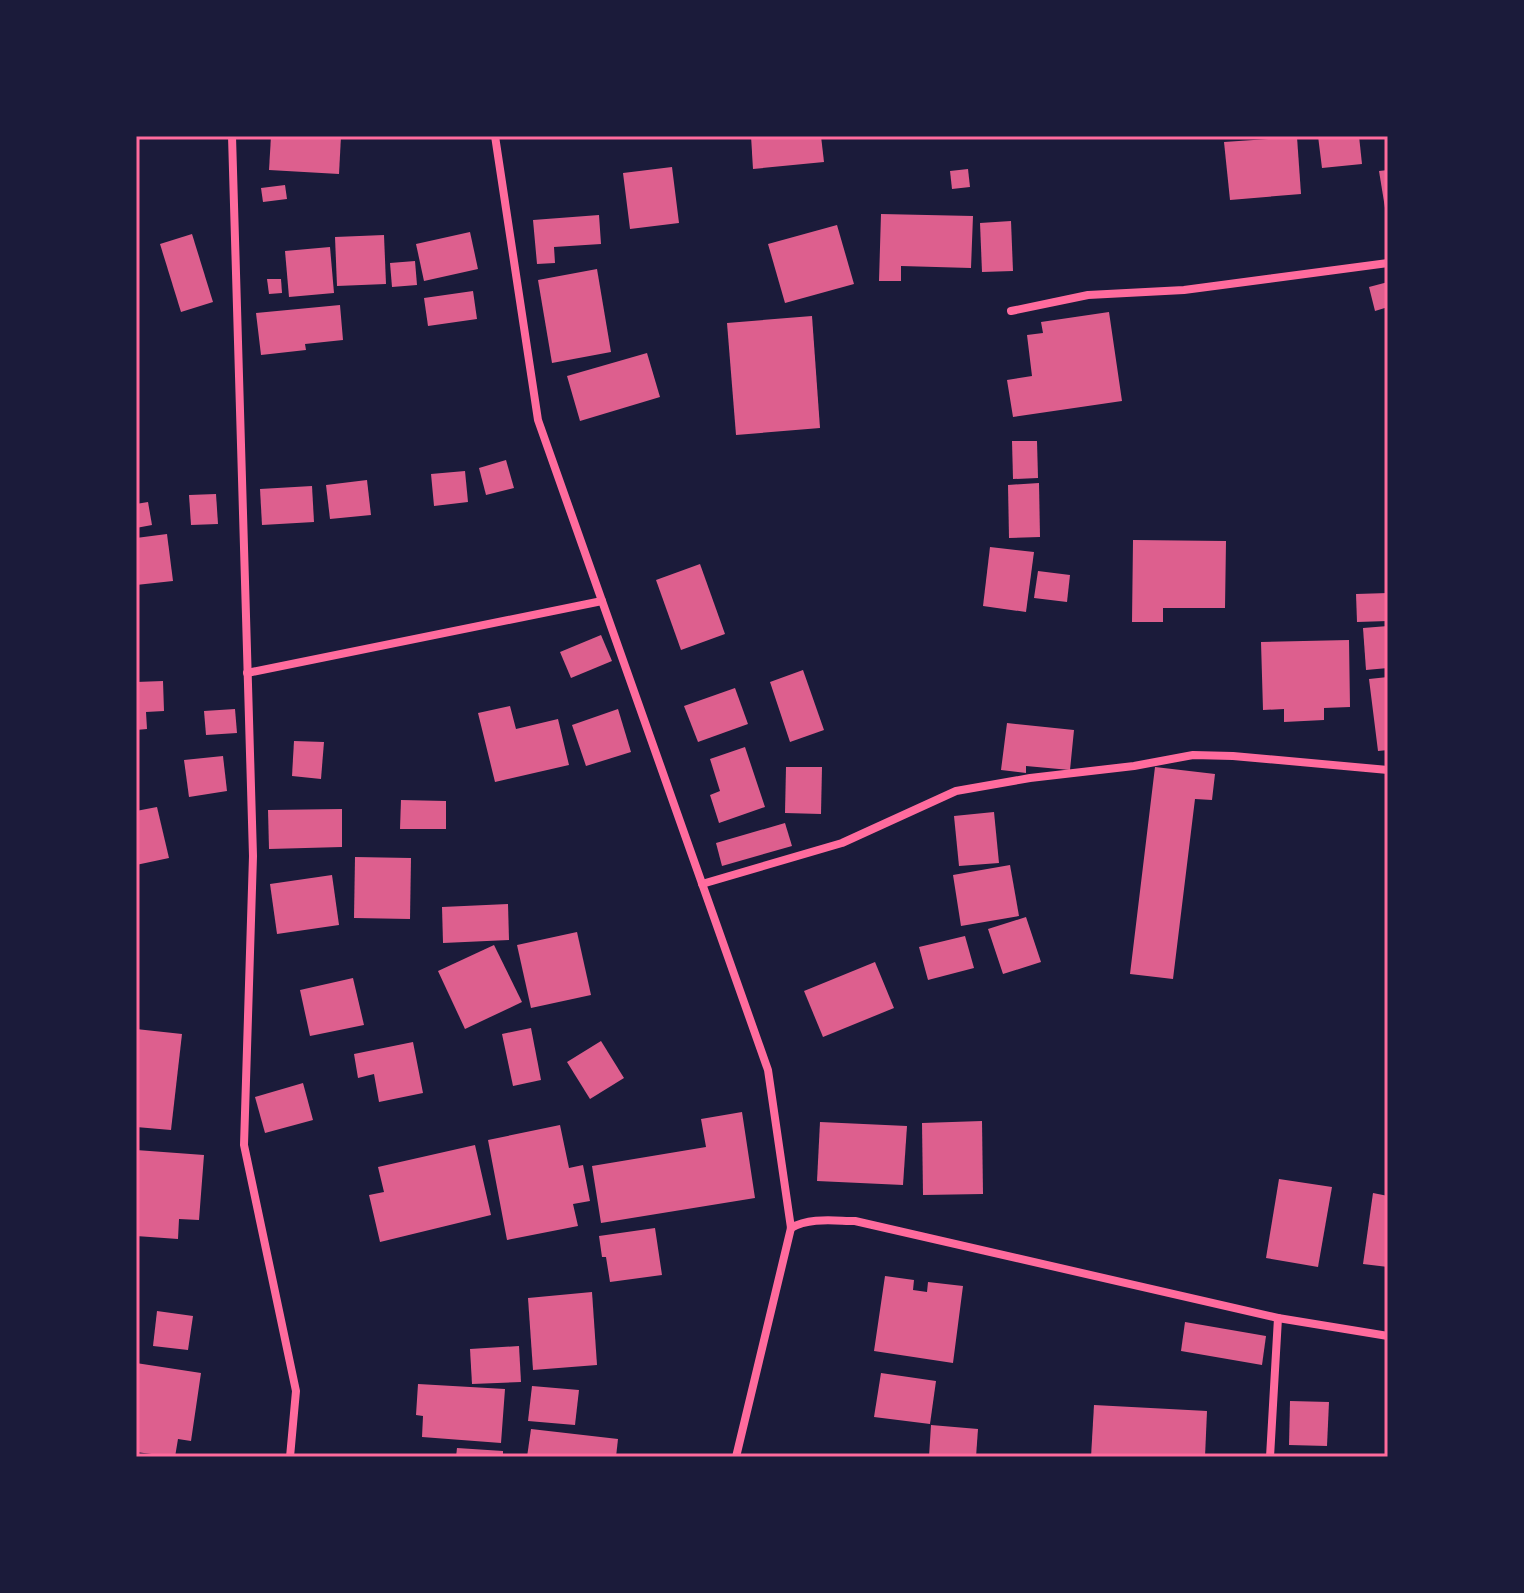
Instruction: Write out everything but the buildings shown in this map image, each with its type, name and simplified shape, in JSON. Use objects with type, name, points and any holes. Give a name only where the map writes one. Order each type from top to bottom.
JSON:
[{"type":"street","points":[[232,136],[253,856],[244,1145],[296,1391],[290,1457]]},
{"type":"street","points":[[495,136],[538,420],[768,1070],[791,1228],[736,1457]]},
{"type":"street","points":[[1011,311],[1088,295],[1184,290],[1388,263]]},
{"type":"street","points":[[247,673],[602,601]]},
{"type":"street","points":[[702,884],[842,843],[956,791],[1030,778],[1134,766],[1193,755],[1388,770]]},
{"type":"street","points":[[791,1228],[812,1221],[855,1221],[1278,1318],[1388,1336]]},
{"type":"street","points":[[1270,1457],[1278,1318]]}]
